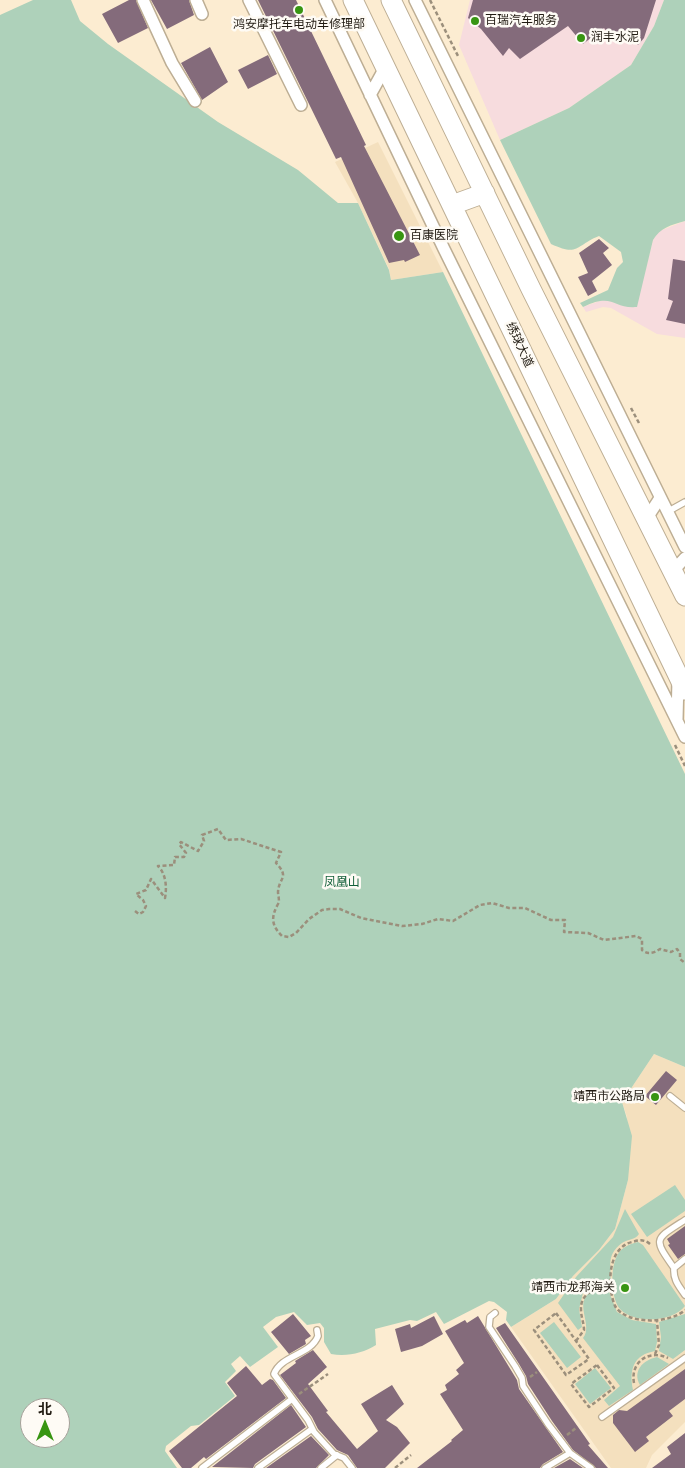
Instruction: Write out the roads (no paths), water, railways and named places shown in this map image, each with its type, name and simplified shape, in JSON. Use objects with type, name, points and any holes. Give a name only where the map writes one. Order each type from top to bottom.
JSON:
[{"type":"main road","name":"绣球大道","points":[[353,0],[681,683]]},
{"type":"main road","points":[[391,0],[647,518],[679,564],[685,596]]},
{"type":"main road","points":[[452,205],[485,193]]},
{"type":"street","points":[[143,0],[172,63],[195,101]]},
{"type":"street","points":[[196,0],[202,14]]},
{"type":"street","points":[[249,0],[301,105]]},
{"type":"street","points":[[325,0],[685,737]]},
{"type":"street","points":[[415,0],[618,416],[685,547]]},
{"type":"street","points":[[422,60],[438,45]]},
{"type":"street","points":[[370,95],[386,66]]},
{"type":"street","points":[[602,429],[618,416]]},
{"type":"street","points":[[647,518],[660,498]]},
{"type":"street","points":[[677,722],[681,683]]},
{"type":"lane","points":[[667,512],[685,502]]},
{"type":"lane","points":[[670,1096],[685,1108]]},
{"type":"lane","points":[[685,1220],[662,1235],[659,1240],[659,1247],[674,1268],[674,1279],[685,1295]]},
{"type":"lane","points":[[674,1268],[685,1259]]},
{"type":"lane","points":[[495,1313],[489,1322],[492,1334],[515,1366],[522,1378],[523,1386],[540,1413],[570,1453],[591,1468]]},
{"type":"lane","points":[[317,1330],[318,1336],[313,1344],[276,1369],[274,1374],[308,1420],[312,1429],[352,1468]]},
{"type":"lane","points":[[602,1417],[685,1358]]},
{"type":"lane","points":[[202,1468],[278,1407],[292,1399]]},
{"type":"lane","points":[[258,1468],[312,1429]]},
{"type":"lane","points":[[544,1468],[570,1453]]},
{"type":"lane","points":[[321,1468],[337,1455]]},
{"type":"place","name":"鸿安摩托车电动车修理部","points":[[299,10]]},
{"type":"place","name":"百瑞汽车服务","points":[[475,21]]},
{"type":"place","name":"润丰水泥","points":[[581,38]]},
{"type":"place","name":"百康医院","points":[[399,236]]},
{"type":"place","name":"靖西市公路局","points":[[655,1097]]},
{"type":"place","name":"靖西市龙邦海关","points":[[625,1288]]},
{"type":"park label","name":"凤凰山","points":[[342,883]]}]
